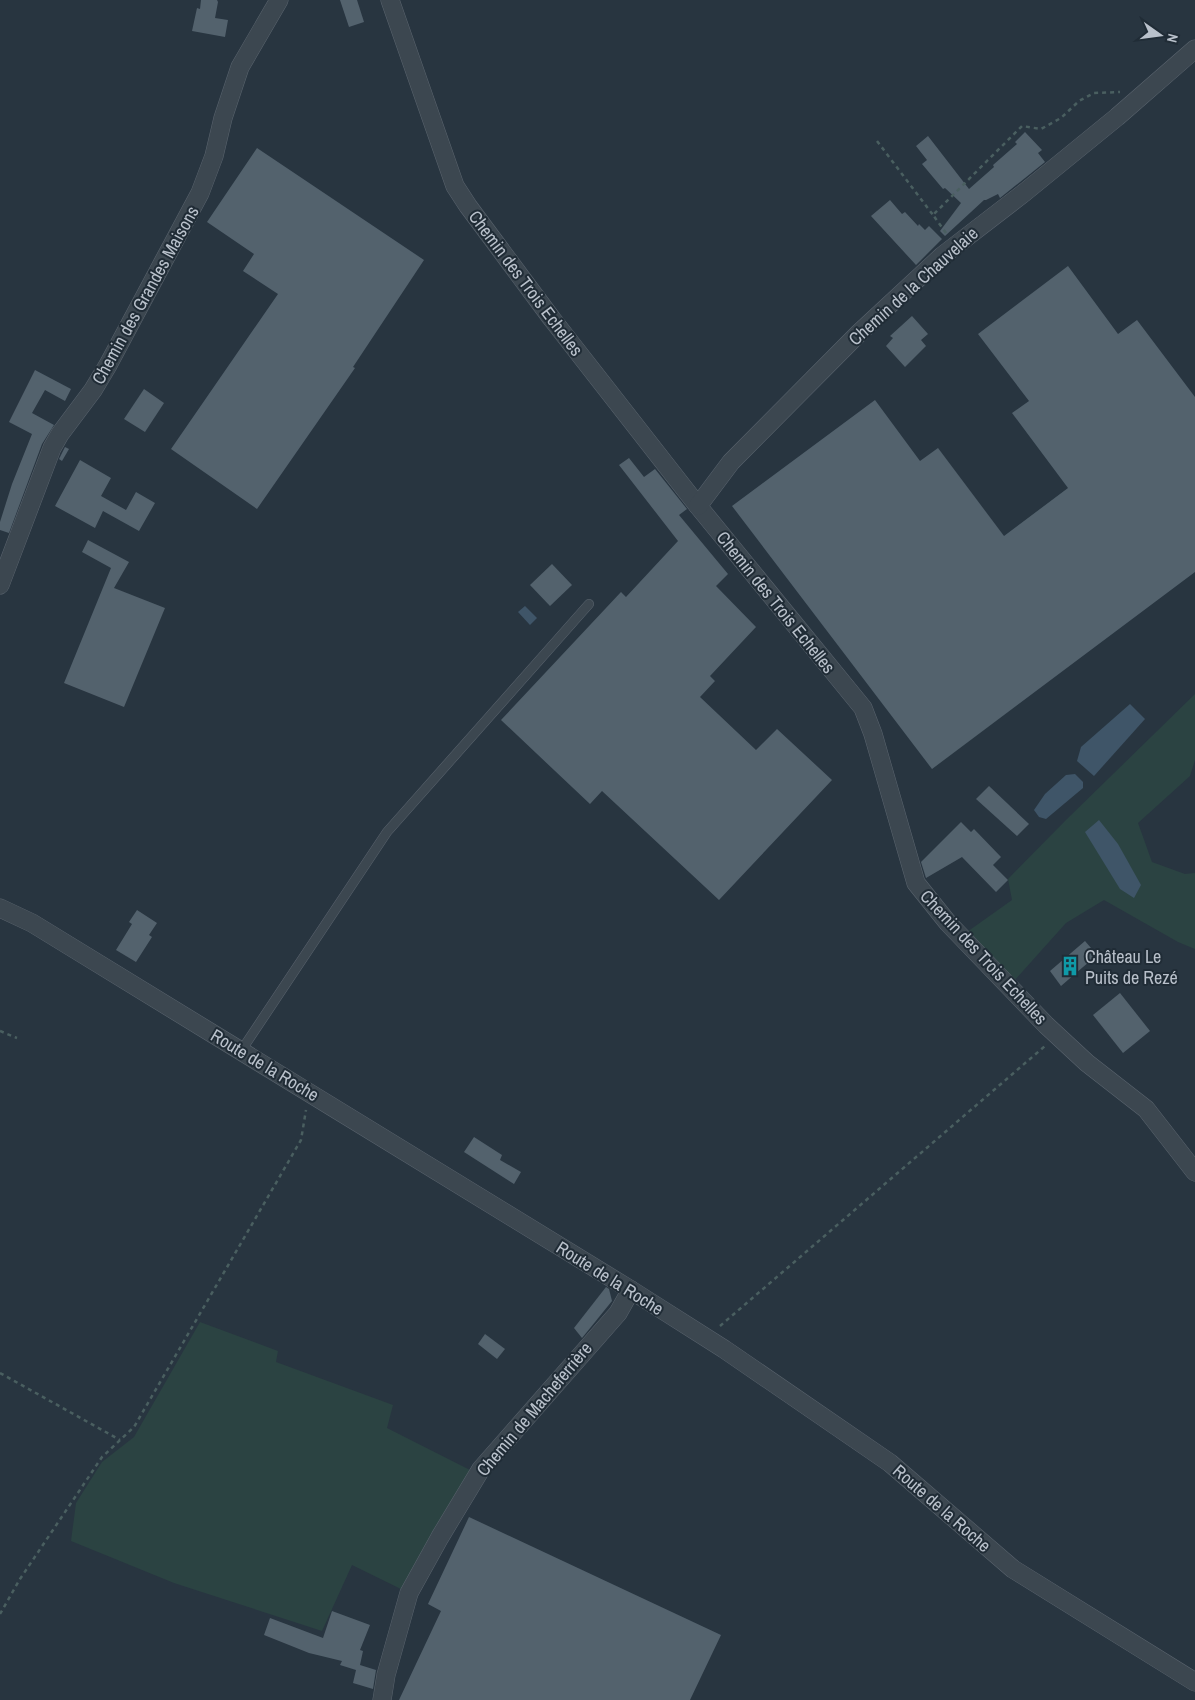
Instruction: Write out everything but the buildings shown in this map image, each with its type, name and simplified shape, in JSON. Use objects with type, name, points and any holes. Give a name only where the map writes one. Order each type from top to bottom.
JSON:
[{"type":"street","name":"Chemin des Grandes Maisons","points":[[0,585],[52,448],[60,434],[93,390],[108,365],[200,193],[214,156],[240,67],[279,0]]},
{"type":"street","name":"Chemin des Trois Echelles","points":[[390,0],[455,186],[468,206],[552,319],[698,506],[863,708],[873,734],[916,883],[948,923],[1058,1035],[1087,1062],[1146,1109],[1195,1172]]},
{"type":"street","name":"Chemin de la Chauvelaie","points":[[698,506],[731,462],[858,333],[942,256],[1025,192],[1142,96],[1195,49]]},
{"type":"street","name":"Route de la Roche","points":[[0,908],[32,923],[631,1290],[706,1338],[890,1463],[1013,1569],[1195,1682]]},
{"type":"street","name":"Chemin de Macheferrière","points":[[382,1700],[386,1675],[410,1593],[450,1520],[481,1469],[618,1313],[631,1290]]},
{"type":"lane","points":[[242,1051],[387,832],[589,604]]},
{"type":"path","points":[[932,215],[1022,126],[1041,129],[1061,118],[1079,101],[1094,93],[1116,91],[1142,96]]},
{"type":"path","points":[[877,141],[955,246]]},
{"type":"path","points":[[0,1031],[17,1038]]},
{"type":"path","points":[[706,1338],[1058,1035]]},
{"type":"path","points":[[0,1614],[20,1579],[102,1458],[134,1427],[301,1140],[309,1093]]},
{"type":"path","points":[[0,1373],[120,1440]]},
{"type":"green space","points":[[1195,694],[1195,760],[1190,776],[1138,823],[1152,862],[1185,874],[1195,873],[1195,949],[1178,942],[1104,900],[1066,923],[1014,981],[967,932],[1012,900],[1008,879]]},
{"type":"green space","points":[[200,1322],[278,1351],[276,1362],[393,1405],[387,1428],[470,1470],[403,1590],[352,1565],[322,1631],[174,1583],[71,1541],[76,1503],[102,1462],[134,1437]]},
{"type":"water","points":[[525,606],[537,618],[530,625],[518,612]]},
{"type":"water","points":[[1130,704],[1145,719],[1094,776],[1077,761],[1081,747]]},
{"type":"water","points":[[1075,774],[1083,782],[1083,788],[1046,819],[1039,817],[1034,810],[1045,794],[1066,775]]},
{"type":"water","points":[[1099,820],[1118,844],[1141,885],[1134,898],[1120,889],[1085,832]]},
{"type":"place","name":"Château Le Puits de Rezé","points":[[1070,966]]}]
